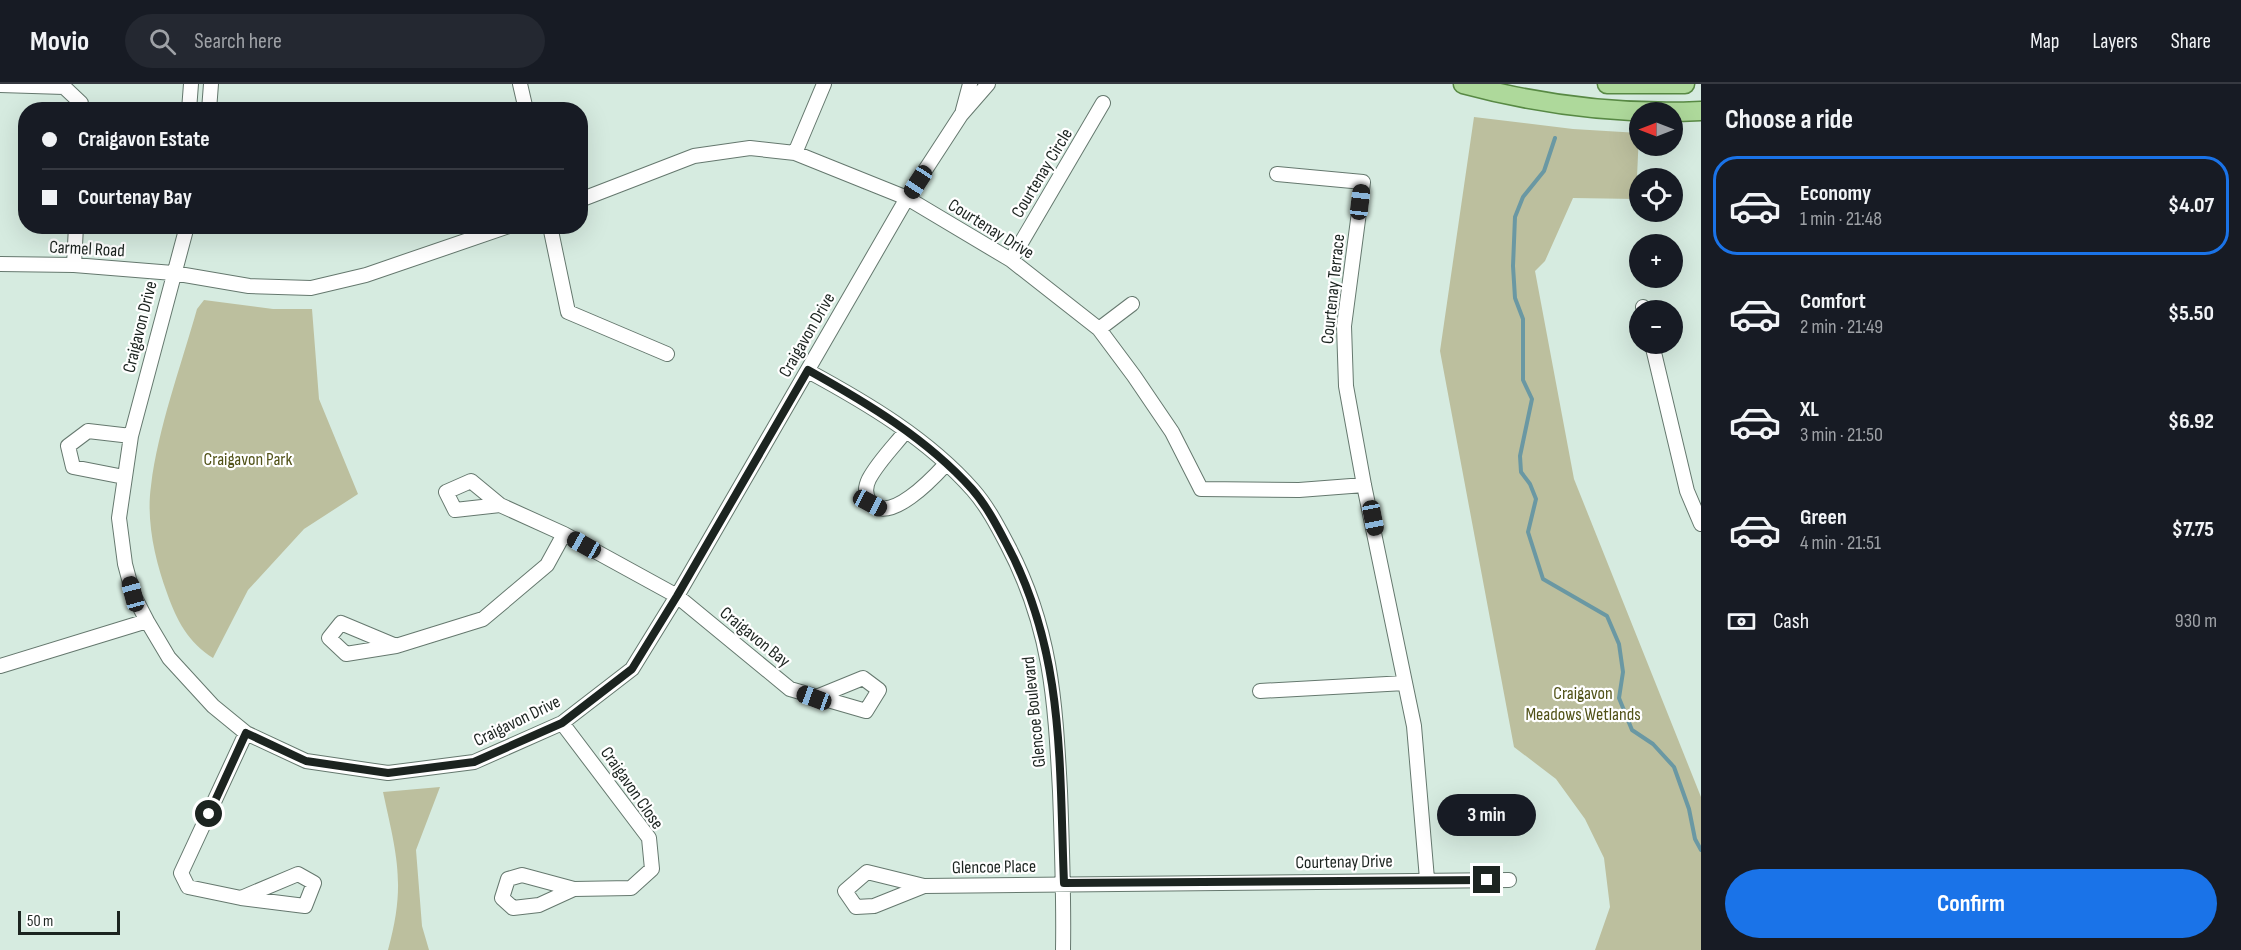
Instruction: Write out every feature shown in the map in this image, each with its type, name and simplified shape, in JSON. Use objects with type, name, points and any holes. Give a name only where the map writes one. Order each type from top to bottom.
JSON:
[{"type":"main road","points":[[1463,84],[1514,97],[1588,109],[1629,112],[1701,111]]},
{"type":"main road","points":[[1607,84],[1684,84]]},
{"type":"street","points":[[190,102],[191,84]]},
{"type":"street","points":[[210,102],[211,84]]},
{"type":"street","points":[[520,84],[524,102]]},
{"type":"street","points":[[795,153],[824,84]]},
{"type":"street","name":"Craigavon Drive","points":[[961,115],[970,84]]},
{"type":"street","name":"Craigavon Drive","points":[[185,234],[131,436],[119,518],[125,564],[133,594],[147,621],[169,658],[213,706],[246,733],[306,761],[388,773],[474,762],[562,723],[632,669],[677,596],[907,198],[961,115],[988,84]]},
{"type":"street","points":[[0,85],[64,87],[80,102]]},
{"type":"street","name":"Courtenay Circle","points":[[1011,260],[1103,103]]},
{"type":"street","name":"Courtenay Drive","points":[[588,197],[694,156],[750,148],[795,153],[907,198],[1011,260],[1099,329],[1172,432],[1201,489],[1299,490],[1364,485]]},
{"type":"street","name":"Courtenay Terrace","points":[[1278,174],[1363,182],[1344,326],[1346,386],[1364,485]]},
{"type":"street","points":[[74,265],[76,234]]},
{"type":"street","points":[[173,273],[249,286],[311,288],[366,275],[486,234]]},
{"type":"street","points":[[552,234],[568,312],[667,354]]},
{"type":"street","name":"Carmel Road","points":[[0,264],[74,265],[173,273]]},
{"type":"street","points":[[1099,329],[1132,304]]},
{"type":"street","points":[[1654,354],[1687,491],[1701,524]]},
{"type":"street","name":"Glencoe Boulevard","points":[[808,370],[876,409],[946,464],[973,491],[994,520],[1018,564],[1037,610],[1050,662],[1056,713],[1064,883],[1064,950]]},
{"type":"street","points":[[906,431],[868,480],[865,492],[870,503],[881,508],[896,506],[926,486],[946,464]]},
{"type":"street","points":[[124,477],[73,467],[68,447],[87,432],[131,436]]},
{"type":"street","points":[[1364,485],[1373,518],[1414,726],[1427,879]]},
{"type":"street","name":"Craigavon Bay","points":[[500,505],[564,534],[677,596],[790,689],[814,698]]},
{"type":"street","points":[[396,646],[483,619],[548,564],[564,534]]},
{"type":"street","points":[[0,666],[147,621]]},
{"type":"street","points":[[1260,691],[1406,683]]},
{"type":"street","name":"Craigavon Close","points":[[562,723],[649,838],[652,868],[631,888],[574,889]]},
{"type":"street","points":[[241,898],[188,887],[181,873],[246,733]]},
{"type":"street","name":"Glencoe Place","points":[[924,886],[874,906],[856,907],[845,891],[867,872],[924,886],[1064,883]]},
{"type":"street","name":"Courtenay Drive","points":[[1064,883],[1509,880]]},
{"type":"green space","name":"Craigavon Meadows Wetlands","points":[[1474,117],[1573,129],[1629,132],[1629,156],[1638,156],[1637,168],[1629,168],[1629,199],[1573,198],[1545,261],[1535,271],[1574,479],[1701,797],[1701,950],[1595,950],[1610,907],[1604,858],[1585,819],[1556,779],[1514,747],[1440,351]]},
{"type":"green space","name":"Craigavon Park","points":[[204,300],[273,309],[312,309],[319,399],[358,494],[304,529],[248,590],[213,658],[190,638],[175,613],[155,554],[150,513],[154,464],[164,420],[197,309]]},
{"type":"green space","points":[[440,787],[416,850],[422,926],[429,950],[388,950],[397,907],[398,871],[383,792]]},
{"type":"waterway","points":[[1555,138],[1544,171],[1523,197],[1515,217],[1513,266],[1515,298],[1523,319],[1523,380],[1532,399],[1520,456],[1521,472],[1530,484],[1536,499],[1528,532],[1543,579],[1607,616],[1619,644],[1623,672],[1619,698],[1632,730],[1653,744],[1674,767],[1689,809],[1695,839],[1701,850]]},
{"type":"route","points":[[209,814],[246,733],[306,761],[388,773],[474,762],[562,723],[632,669],[808,370],[876,409],[946,464],[973,491],[994,520],[1018,564],[1037,610],[1050,662],[1056,713],[1064,883],[1487,880]]}]
